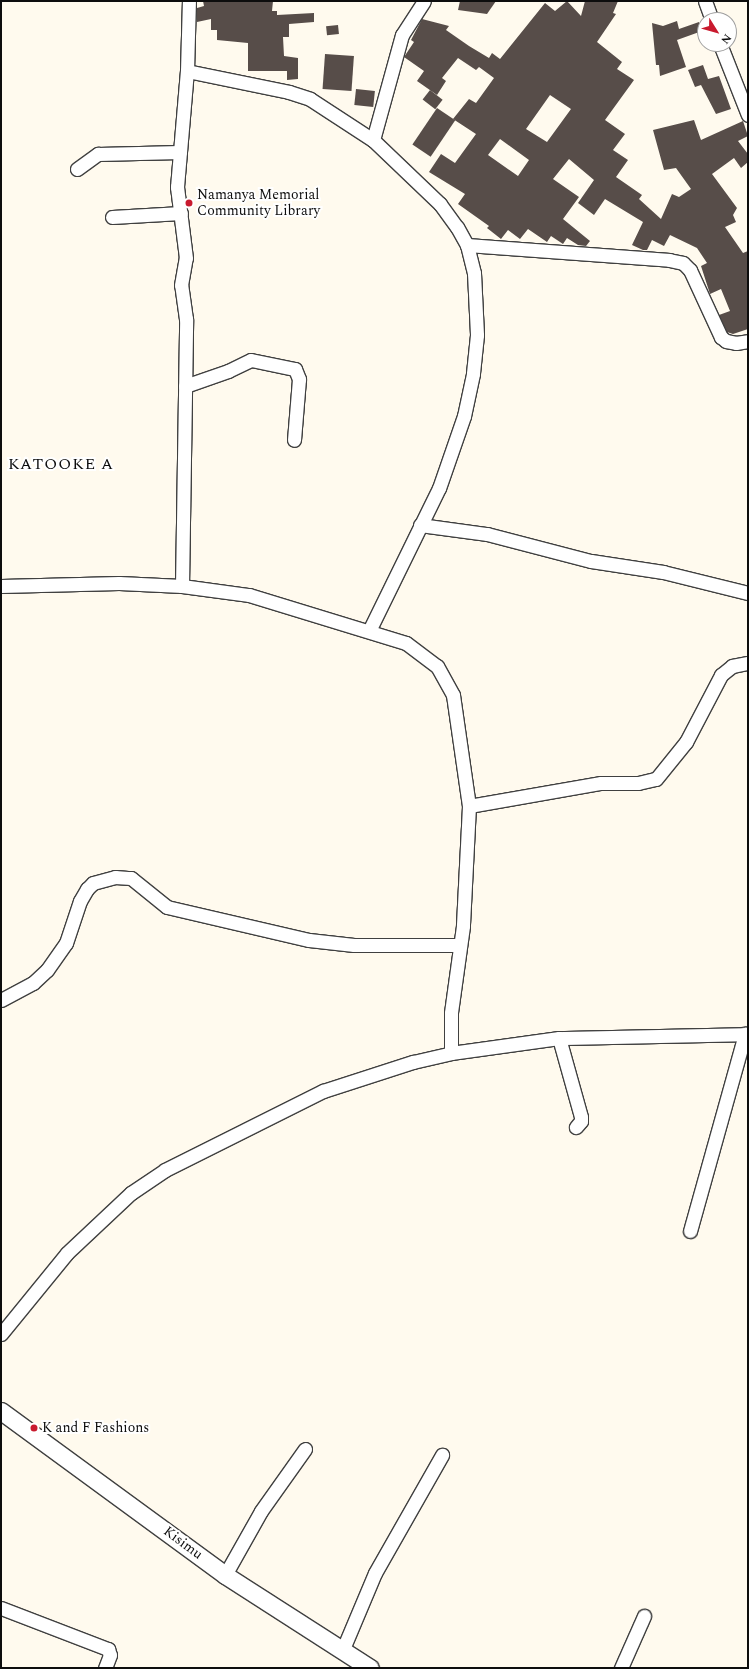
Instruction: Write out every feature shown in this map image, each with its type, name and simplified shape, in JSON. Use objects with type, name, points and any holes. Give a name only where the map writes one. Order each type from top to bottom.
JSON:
[{"type":"street","points":[[182,586],[186,319],[181,285],[186,258],[177,187],[187,71],[189,1]]},
{"type":"street","points":[[373,140],[402,35],[424,1]]},
{"type":"street","points":[[705,1],[709,12]]},
{"type":"street","points":[[723,52],[748,115]]},
{"type":"street","points":[[187,71],[289,92],[310,99],[373,140],[440,204],[457,227],[467,246],[474,273],[477,335],[473,374],[464,416],[439,488],[369,631]]},
{"type":"street","points":[[77,169],[98,154],[180,152]]},
{"type":"street","points":[[112,218],[181,213]]},
{"type":"street","points":[[467,246],[669,260],[682,263],[690,270],[721,337],[726,341],[736,343],[748,341]]},
{"type":"street","points":[[185,386],[228,371],[251,360],[295,368],[299,379],[294,440]]},
{"type":"street","points":[[420,525],[487,534],[591,560],[663,572],[748,593]]},
{"type":"street","points":[[1,586],[119,583],[182,586],[249,595],[406,643],[437,666],[453,695],[469,806],[460,945],[451,1013],[451,1053]]},
{"type":"street","points":[[469,806],[600,783],[638,783],[656,779],[686,742],[721,675],[732,666],[741,662],[748,663]]},
{"type":"street","points":[[1,1000],[33,983],[47,970],[66,943],[80,901],[87,889],[93,884],[115,877],[131,878],[167,907],[308,940],[354,945],[460,945]]},
{"type":"street","points":[[1,1334],[47,1276],[97,1222],[130,1193],[165,1170],[323,1091],[414,1062],[451,1053],[559,1038],[747,1034],[690,1231]]},
{"type":"street","points":[[559,1038],[581,1117],[580,1124],[576,1127]]},
{"type":"street","name":"Kisimu","points":[[1,1411],[226,1575],[343,1649],[370,1668]]},
{"type":"street","points":[[226,1575],[261,1512],[306,1449]]},
{"type":"street","points":[[343,1649],[375,1573],[442,1455]]},
{"type":"street","points":[[1,1608],[108,1649],[110,1655],[105,1668]]},
{"type":"street","points":[[621,1668],[644,1616]]},
{"type":"building","points":[[203,1],[273,1],[272,11],[277,11],[277,15],[314,13],[314,22],[289,24],[289,37],[283,37],[284,56],[298,58],[298,79],[287,80],[287,71],[248,71],[248,43],[217,40],[217,30],[211,30],[211,19],[197,22],[197,8],[204,6]]},
{"type":"building","points":[[460,1],[496,1],[487,14],[458,10]]},
{"type":"building","points":[[567,1],[581,16],[585,1],[618,1],[613,13],[616,14],[597,42],[622,62],[617,69],[634,80],[605,120],[625,134],[613,150],[628,160],[616,177],[642,195],[639,199],[661,219],[672,194],[679,197],[691,189],[676,168],[664,170],[653,130],[694,120],[701,140],[743,121],[748,136],[738,141],[748,154],[748,162],[741,168],[734,158],[712,174],[737,208],[733,215],[736,222],[725,227],[743,253],[748,251],[748,329],[733,334],[727,332],[719,315],[730,311],[721,289],[710,294],[701,266],[707,263],[697,248],[670,235],[664,246],[652,240],[647,250],[643,250],[632,245],[643,222],[605,199],[594,215],[578,203],[594,180],[569,159],[553,179],[579,197],[563,219],[590,241],[586,246],[578,245],[567,238],[563,244],[551,236],[547,242],[528,229],[520,239],[508,230],[501,239],[487,228],[489,226],[458,204],[465,194],[429,172],[441,154],[455,163],[476,134],[453,119],[469,99],[476,103],[494,78],[479,67],[476,70],[458,58],[442,78],[446,81],[437,95],[417,81],[424,71],[404,57],[414,42],[411,40],[422,19],[449,26],[446,30],[469,46],[489,58],[492,53],[500,59],[545,3],[555,11]],"holes":[[[550,95],[571,109],[547,142],[526,129]],[[500,139],[529,160],[518,176],[488,155]]]},
{"type":"building","points":[[677,21],[679,29],[697,23],[697,33],[677,40],[686,67],[660,76],[659,65],[656,65],[652,23],[663,26]]},
{"type":"building","points":[[338,25],[339,34],[327,35],[326,26]]},
{"type":"building","points":[[325,54],[354,56],[351,91],[323,89]]},
{"type":"building","points":[[703,65],[708,79],[719,76],[731,109],[716,114],[701,85],[695,87],[688,70]]},
{"type":"building","points":[[356,89],[375,91],[373,107],[354,105]]},
{"type":"building","points":[[430,90],[443,100],[435,109],[423,99]]},
{"type":"building","points":[[437,108],[455,120],[431,157],[412,144]]},
{"type":"place","name":"Namanya Memorial Community Library","points":[[189,203]]},
{"type":"place","name":"K and F Fashions","points":[[34,1428]]},
{"type":"district","name":"KATOOKE A","points":[[61,464]]}]
